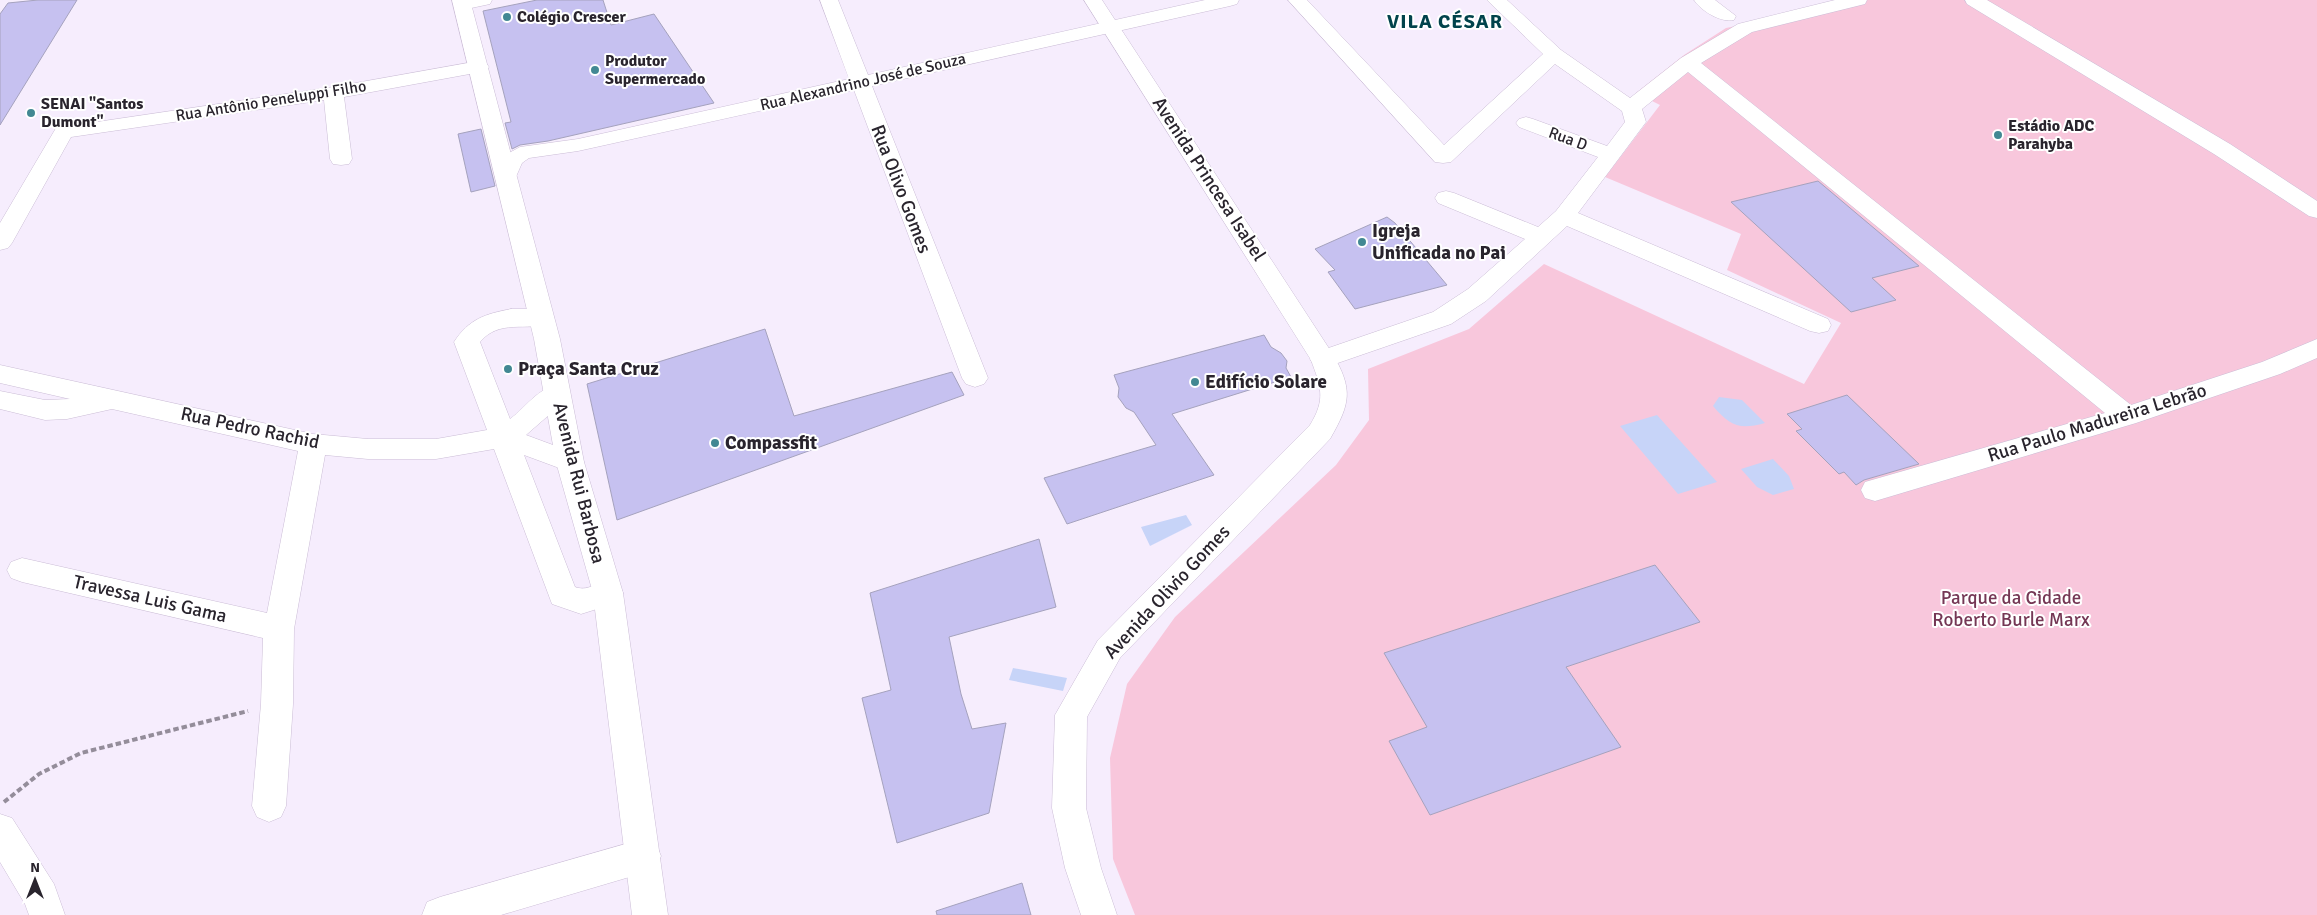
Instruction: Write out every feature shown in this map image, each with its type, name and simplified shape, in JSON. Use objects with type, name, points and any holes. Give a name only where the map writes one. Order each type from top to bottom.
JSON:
[{"type":"street","name":"Rua Olivo Gomes","points":[[829,0],[975,378]]},
{"type":"street","name":"Avenida Princesa Isabel","points":[[1093,0],[1323,359]]},
{"type":"street","name":"Rua Alexandrino José de Souza","points":[[507,174],[512,161],[517,155],[528,151],[578,145],[860,84],[1230,0]]},
{"type":"street","points":[[1298,0],[1443,157],[1554,54]]},
{"type":"street","points":[[1323,359],[1442,318],[1477,295],[1564,216],[1636,122],[1631,108],[1554,54],[1496,0]]},
{"type":"street","points":[[1703,0],[1728,16]]},
{"type":"street","points":[[1631,108],[1688,62],[1745,28],[1858,0]]},
{"type":"street","points":[[1974,0],[2222,149],[2317,211]]},
{"type":"street","name":"Avenida Rui Barbosa","points":[[469,1],[479,66],[542,318],[570,462],[608,593],[650,915]]},
{"type":"street","points":[[1688,62],[2127,416]]},
{"type":"street","name":"Rua Antônio Peneluppi Filho","points":[[0,244],[63,132],[333,93],[479,66]]},
{"type":"street","points":[[333,93],[341,159]]},
{"type":"street","name":"Rua D","points":[[1526,123],[1610,154]]},
{"type":"street","points":[[1446,198],[1541,237]]},
{"type":"street","points":[[1564,216],[1819,325]]},
{"type":"street","points":[[542,318],[516,317],[482,326],[471,334],[467,342],[563,595],[581,602],[608,593]]},
{"type":"street","name":"Rua Paulo Madureira Lebrão","points":[[1875,490],[2127,416],[2271,368],[2317,348]]},
{"type":"street","name":"Avenida Olivio Gomes","points":[[1099,915],[1083,868],[1069,808],[1071,715],[1109,649],[1320,432],[1334,408],[1336,390],[1323,359]]},
{"type":"street","name":"Rua Pedro Rachid","points":[[0,374],[313,444],[368,449],[436,449],[503,437],[522,424],[556,394]]},
{"type":"street","points":[[0,400],[45,410],[67,409],[89,403],[118,399]]},
{"type":"street","points":[[503,437],[570,462]]},
{"type":"street","points":[[269,806],[278,704],[279,629],[313,444]]},
{"type":"street","name":"Travessa Luis Gama","points":[[22,570],[279,629]]},
{"type":"street","points":[[0,830],[41,896],[47,915]]},
{"type":"street","points":[[440,915],[643,856]]},
{"type":"path","points":[[0,805],[39,774],[81,754],[278,704]]},
{"type":"green space","name":"Parque da Cidade Roberto Burle Marx","points":[[1862,0],[2317,0],[2317,915],[1135,915],[1113,859],[1110,758],[1127,684],[1175,617],[1336,465],[1369,420],[1368,369],[1469,329],[1544,264],[1804,384],[1841,323],[1727,270],[1741,234],[1605,177],[1660,105],[1636,93],[1684,55],[1726,28]]},
{"type":"water","points":[[1719,397],[1742,400],[1765,423],[1742,426],[1730,422],[1713,406]]},
{"type":"water","points":[[1657,415],[1717,482],[1678,494],[1620,426]]},
{"type":"water","points":[[1773,459],[1789,476],[1794,489],[1773,495],[1757,487],[1741,469]]},
{"type":"water","points":[[1186,515],[1192,525],[1150,546],[1141,527]]},
{"type":"water","points":[[1013,668],[1067,678],[1063,691],[1009,680]]},
{"type":"building","points":[[38,0],[77,0],[0,125],[0,14],[8,3]]},
{"type":"building","name":"Produtor Supermercado","points":[[537,0],[603,0],[611,25],[654,14],[714,103],[548,141],[520,145],[512,149],[505,123],[511,122],[483,11]]},
{"type":"building","points":[[481,129],[495,186],[471,192],[458,134]]},
{"type":"building","points":[[1818,181],[1919,266],[1872,278],[1896,300],[1851,312],[1731,202]]},
{"type":"building","points":[[1387,217],[1395,223],[1447,285],[1355,309],[1328,272],[1335,270],[1315,249]]},
{"type":"building","name":"Compassfit","points":[[765,329],[794,416],[952,372],[964,395],[617,520],[587,384]]},
{"type":"building","points":[[1264,335],[1271,347],[1281,353],[1287,361],[1286,368],[1291,377],[1172,414],[1214,475],[1067,524],[1044,478],[1156,445],[1134,412],[1126,408],[1118,397],[1119,388],[1114,375]]},
{"type":"building","points":[[1847,395],[1919,464],[1864,480],[1856,485],[1844,472],[1839,474],[1796,431],[1802,429],[1787,414]]},
{"type":"building","points":[[1039,539],[1056,607],[949,637],[961,694],[972,729],[1006,723],[989,813],[897,843],[862,698],[891,690],[870,593]]},
{"type":"building","points":[[1655,565],[1700,622],[1566,667],[1621,747],[1430,815],[1389,741],[1427,727],[1384,653]]},
{"type":"building","points":[[1022,883],[1031,915],[937,915],[936,911]]},
{"type":"place","name":"Colégio Crescer","points":[[507,17]]},
{"type":"place","name":"Produtor Supermercado","points":[[595,70]]},
{"type":"place","name":"SENAI \"Santos Dumont\"","points":[[31,113]]},
{"type":"place","name":"Estádio ADC Parahyba","points":[[1998,135]]},
{"type":"place","name":"Igreja Unificada no Pai","points":[[1362,242]]},
{"type":"place","name":"Praça Santa Cruz","points":[[508,369]]},
{"type":"place","name":"Edifício Solare","points":[[1195,382]]},
{"type":"place","name":"Compassfit","points":[[715,443]]},
{"type":"district","name":"VILA CÉSAR","points":[[1445,21]]}]
